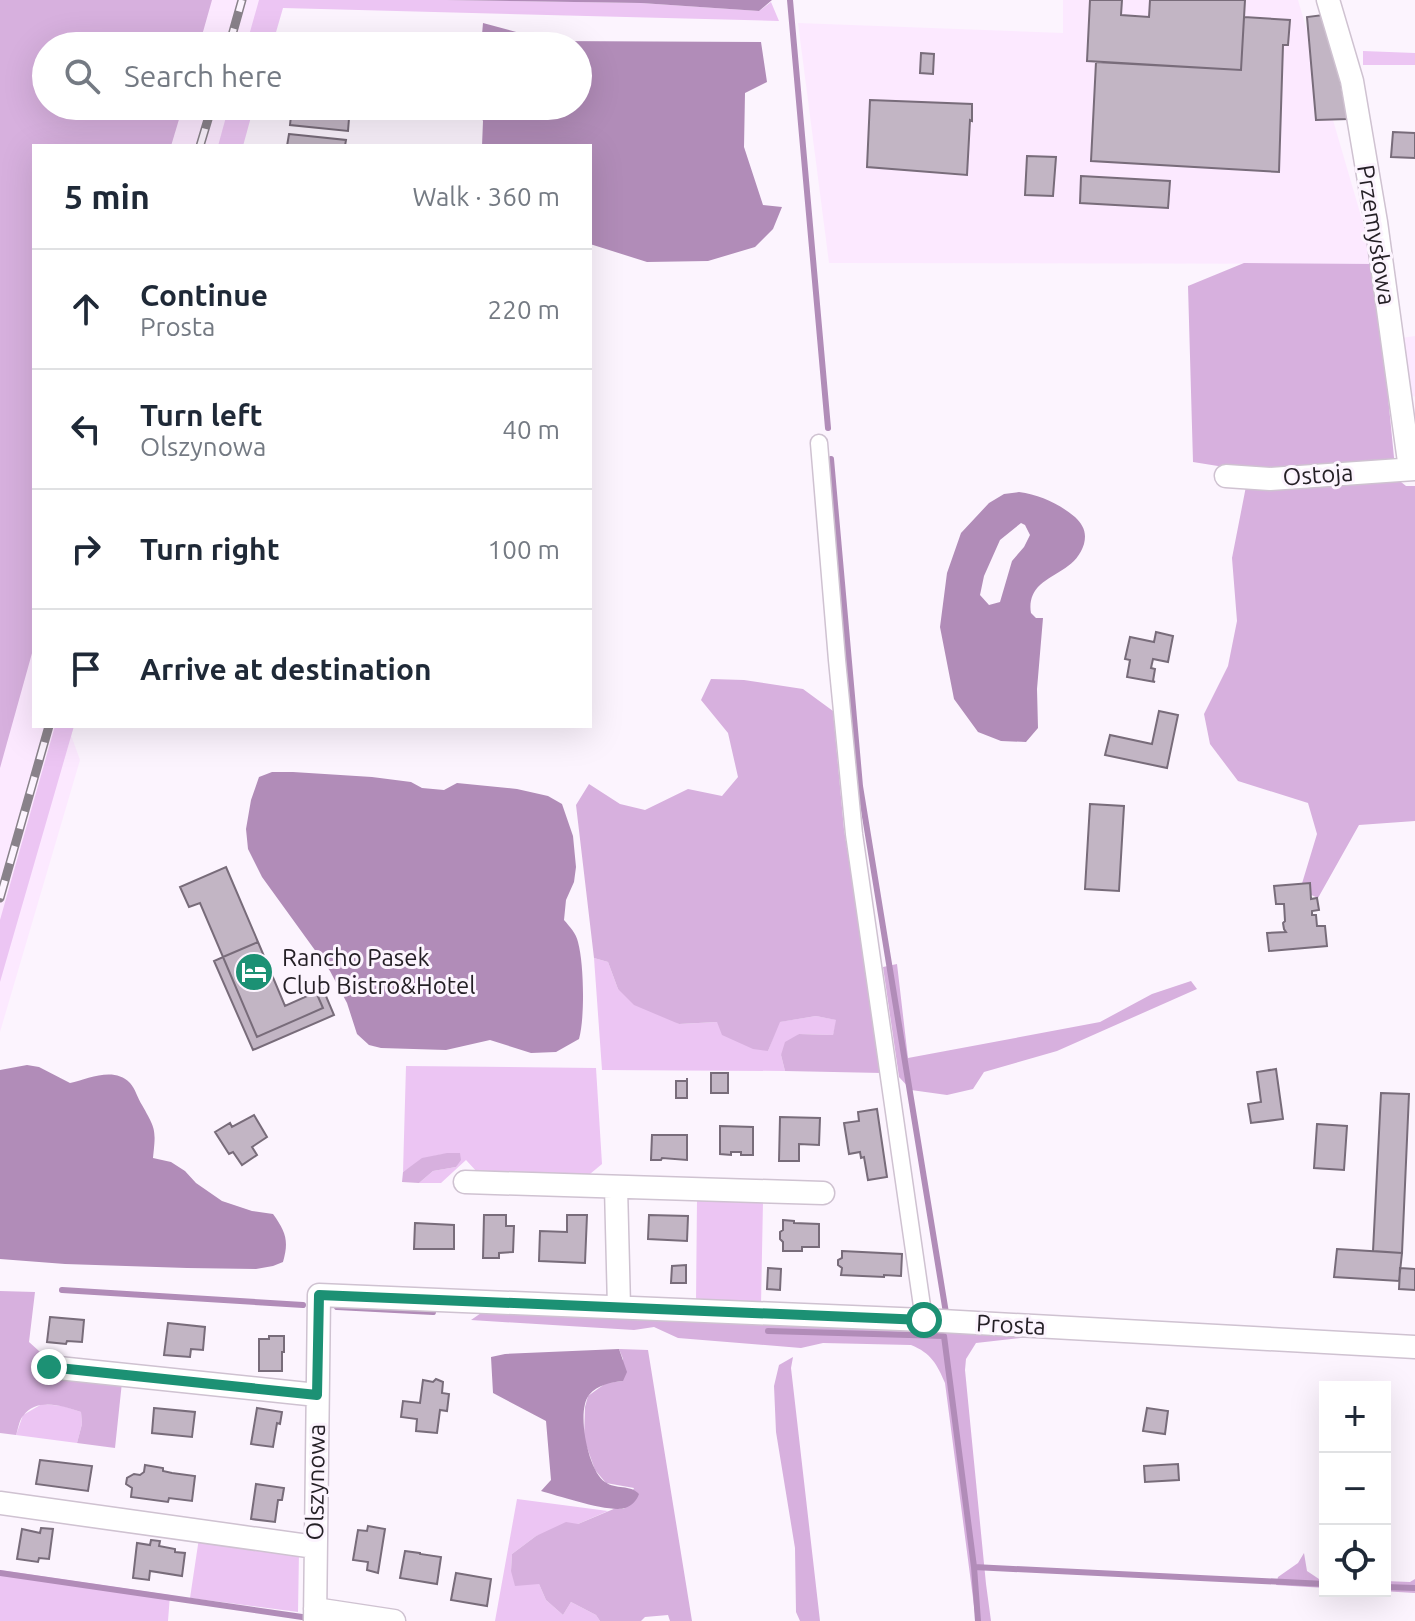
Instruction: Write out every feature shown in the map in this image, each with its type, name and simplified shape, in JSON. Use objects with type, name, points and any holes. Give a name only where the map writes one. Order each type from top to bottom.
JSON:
[{"type":"street","name":"Przemysłowa","points":[[1328,0],[1352,81],[1412,469]]},
{"type":"street","points":[[819,443],[854,834],[924,1320]]},
{"type":"street","name":"Ostoja","points":[[1226,476],[1270,479],[1412,469]]},
{"type":"street","points":[[465,1182],[823,1193]]},
{"type":"street","points":[[616,1187],[619,1307]]},
{"type":"street","name":"Prosta","points":[[319,1295],[924,1320],[1415,1347]]},
{"type":"street","name":"Olszynowa","points":[[315,1614],[319,1295]]},
{"type":"street","points":[[49,1367],[317,1395]]},
{"type":"street","points":[[0,1503],[315,1547]]},
{"type":"street","points":[[315,1614],[394,1621]]},
{"type":"shaded area","points":[[0,0],[212,0],[203,32],[32,32],[32,120],[179,120],[172,144],[32,144],[32,653],[0,768]]},
{"type":"shaded area","points":[[209,0],[287,0],[275,32],[200,32]]},
{"type":"shaded area","points":[[259,0],[641,3],[759,11],[771,2],[779,21],[283,8],[276,32],[250,32]]},
{"type":"shaded area","points":[[446,0],[772,0],[759,11],[641,3]]},
{"type":"shaded area","points":[[1063,0],[1298,0],[1375,264],[829,263],[798,23],[1063,33]]},
{"type":"shaded area","points":[[483,23],[516,32],[482,32]]},
{"type":"shaded area","points":[[592,41],[761,42],[767,82],[745,93],[744,147],[763,205],[782,207],[773,229],[755,247],[708,261],[647,262],[592,245],[592,144],[482,144],[483,121],[592,120]]},
{"type":"shaded area","points":[[1363,51],[1415,53],[1415,65],[1363,65]]},
{"type":"shaded area","points":[[175,120],[249,120],[243,144],[169,144]]},
{"type":"shaded area","points":[[225,120],[250,120],[244,144],[219,144]]},
{"type":"shaded area","points":[[1244,263],[1375,264],[1396,478],[1406,486],[1415,486],[1415,821],[1359,825],[1318,898],[1300,890],[1317,834],[1308,803],[1238,781],[1210,744],[1204,714],[1228,666],[1237,621],[1232,558],[1249,471],[1193,462],[1188,286]]},
{"type":"shaded area","points":[[1415,336],[1415,397],[1412,395],[1401,338]]},
{"type":"shaded area","points":[[1027,493],[1055,504],[1078,520],[1085,536],[1076,558],[1040,585],[1032,598],[1031,613],[1036,618],[1043,618],[1037,689],[1038,728],[1026,742],[1001,741],[978,732],[954,699],[940,627],[947,573],[961,533],[989,503],[1004,494]],"holes":[[[1021,523],[1030,535],[1012,561],[1000,602],[989,605],[980,595],[984,576],[1000,540]]]},
{"type":"shaded area","points":[[32,638],[32,728],[73,728],[71,735],[80,760],[0,1032],[0,738]]},
{"type":"shaded area","points":[[711,679],[744,680],[803,689],[833,711],[844,829],[882,1073],[785,1071],[781,1055],[785,1042],[799,1034],[833,1035],[836,1020],[816,1016],[780,1022],[768,1051],[753,1049],[722,1035],[717,1022],[679,1024],[634,1005],[618,989],[608,962],[594,958],[576,805],[589,784],[620,804],[645,810],[688,789],[722,796],[738,777],[728,733],[701,700]]},
{"type":"shaded area","points":[[54,728],[73,728],[0,982],[0,920]]},
{"type":"shaded area","points":[[272,772],[372,777],[444,790],[457,783],[517,789],[548,796],[562,804],[573,836],[576,867],[574,882],[566,900],[564,920],[577,939],[582,963],[583,1005],[579,1039],[556,1052],[531,1053],[490,1040],[446,1050],[369,1045],[357,1034],[347,1003],[330,971],[262,877],[248,849],[246,829],[251,800],[259,777]]},
{"type":"shaded area","points":[[594,958],[608,962],[618,989],[679,1024],[717,1022],[768,1051],[779,1022],[816,1016],[837,1020],[833,1035],[799,1034],[781,1055],[785,1071],[602,1070]]},
{"type":"shaded area","points":[[897,964],[908,1058],[1100,1022],[1152,994],[1191,981],[1197,989],[1057,1051],[984,1072],[973,1089],[947,1095],[911,1090],[899,1077],[883,967]]},
{"type":"shaded area","points":[[27,1065],[39,1067],[70,1083],[109,1074],[124,1078],[133,1088],[152,1125],[155,1135],[153,1158],[171,1162],[222,1201],[273,1214],[285,1237],[283,1262],[256,1269],[65,1264],[0,1259],[0,1070]]},
{"type":"shaded area","points":[[406,1066],[596,1068],[602,1164],[590,1174],[478,1173],[466,1160],[441,1183],[419,1183],[433,1171],[456,1167],[460,1154],[430,1157],[403,1172]]},
{"type":"shaded area","points":[[460,1153],[461,1160],[456,1167],[433,1171],[419,1183],[402,1182],[403,1172],[422,1158]]},
{"type":"shaded area","points":[[697,1200],[763,1201],[761,1305],[696,1302]]},
{"type":"shaded area","points":[[0,1291],[35,1292],[29,1342],[49,1360],[122,1382],[115,1448],[77,1443],[82,1424],[81,1412],[58,1406],[35,1407],[22,1418],[16,1435],[0,1433]]},
{"type":"shaded area","points":[[484,1311],[1031,1331],[1030,1337],[976,1343],[966,1359],[991,1621],[976,1621],[945,1383],[936,1365],[924,1352],[911,1345],[823,1343],[801,1348],[678,1338],[654,1327],[634,1330],[471,1320]]},
{"type":"shaded area","points":[[619,1349],[648,1350],[692,1621],[670,1621],[668,1615],[645,1617],[641,1621],[600,1621],[596,1615],[571,1602],[563,1615],[546,1600],[539,1584],[515,1586],[511,1571],[512,1554],[536,1536],[566,1522],[578,1524],[616,1508],[624,1509],[634,1488],[606,1483],[595,1470],[584,1439],[588,1396],[606,1383],[623,1381],[623,1359]]},
{"type":"shaded area","points":[[619,1349],[627,1372],[623,1381],[604,1385],[589,1395],[585,1403],[584,1427],[589,1454],[599,1476],[609,1484],[635,1491],[639,1494],[637,1498],[632,1504],[618,1509],[541,1491],[551,1480],[546,1421],[493,1393],[491,1357]]},
{"type":"shaded area","points":[[793,1357],[791,1368],[820,1621],[800,1621],[796,1612],[795,1548],[776,1432],[774,1386],[779,1365]]},
{"type":"shaded area","points":[[42,1404],[81,1412],[82,1424],[77,1443],[16,1435],[23,1415]]},
{"type":"shaded area","points":[[517,1499],[608,1511],[578,1524],[536,1536],[512,1554],[511,1571],[539,1584],[546,1600],[563,1615],[571,1602],[596,1615],[600,1621],[495,1621]]},
{"type":"shaded area","points":[[199,1538],[299,1552],[298,1612],[190,1598]]},
{"type":"shaded area","points":[[1304,1553],[1307,1571],[1319,1579],[1319,1588],[1276,1585],[1278,1577],[1298,1563]]},
{"type":"shaded area","points":[[0,1570],[170,1595],[168,1621],[0,1621]]},
{"type":"shaded area","points":[[1415,1579],[1415,1593],[1391,1592],[1391,1581],[1410,1582]]},
{"type":"building","points":[[1090,0],[1122,0],[1121,15],[1149,17],[1150,0],[1245,0],[1241,70],[1087,61]]},
{"type":"building","points":[[1323,15],[1333,42],[1348,119],[1316,120],[1307,17]]},
{"type":"building","points":[[1244,17],[1290,20],[1288,45],[1283,45],[1279,172],[1091,161],[1096,62],[1241,70]]},
{"type":"building","points":[[921,53],[934,54],[933,74],[920,73]]},
{"type":"building","points":[[870,100],[972,104],[967,175],[867,167]]},
{"type":"building","points":[[291,120],[349,120],[348,131],[290,125]]},
{"type":"building","points":[[1393,132],[1415,133],[1415,158],[1391,157]]},
{"type":"building","points":[[289,134],[346,140],[345,144],[287,144]]},
{"type":"building","points":[[1027,156],[1056,157],[1053,196],[1025,195]]},
{"type":"building","points":[[1081,176],[1170,181],[1168,208],[1080,203]]},
{"type":"building","points":[[1156,632],[1173,636],[1168,662],[1153,659],[1151,668],[1155,669],[1155,682],[1127,677],[1130,660],[1125,659],[1130,637],[1154,642]]},
{"type":"building","points":[[1159,711],[1178,715],[1167,768],[1105,755],[1110,735],[1152,744]]},
{"type":"building","points":[[1090,804],[1124,806],[1119,891],[1085,889]]},
{"type":"building","points":[[226,867],[258,942],[223,957],[200,903],[189,907],[180,887]]},
{"type":"building","points":[[1310,883],[1311,899],[1317,898],[1319,910],[1312,911],[1312,915],[1316,915],[1317,926],[1325,926],[1327,946],[1269,951],[1267,933],[1286,932],[1284,904],[1276,904],[1274,886]]},
{"type":"building","points":[[258,942],[285,1006],[316,992],[323,1008],[257,1037],[223,957]]},
{"type":"building","points":[[223,957],[257,1037],[323,1008],[316,992],[323,989],[334,1015],[253,1050],[214,961]]},
{"type":"building","points":[[1276,1069],[1283,1119],[1251,1123],[1248,1104],[1261,1102],[1257,1072]]},
{"type":"building","points":[[711,1073],[728,1073],[728,1093],[711,1093]]},
{"type":"building","points":[[676,1081],[687,1081],[687,1098],[676,1098]]},
{"type":"building","points":[[1381,1093],[1409,1094],[1402,1253],[1373,1251]]},
{"type":"building","points":[[877,1109],[887,1177],[868,1180],[864,1157],[861,1158],[860,1152],[849,1154],[844,1123],[859,1121],[858,1112]]},
{"type":"building","points":[[254,1115],[267,1137],[252,1147],[257,1155],[242,1165],[233,1152],[229,1154],[215,1132]]},
{"type":"building","points":[[780,1117],[820,1118],[819,1145],[799,1144],[799,1161],[779,1161]]},
{"type":"building","points":[[1317,1124],[1347,1126],[1344,1170],[1314,1168]]},
{"type":"building","points":[[720,1126],[753,1127],[753,1155],[741,1155],[741,1152],[720,1154]]},
{"type":"building","points":[[652,1135],[687,1135],[687,1160],[651,1160]]},
{"type":"building","points":[[484,1215],[506,1215],[506,1226],[514,1226],[513,1252],[499,1253],[499,1258],[483,1258]]},
{"type":"building","points":[[567,1215],[587,1215],[585,1263],[539,1261],[540,1231],[567,1232]]},
{"type":"building","points":[[649,1215],[688,1216],[687,1241],[648,1239]]},
{"type":"building","points":[[783,1220],[819,1224],[819,1247],[783,1251],[780,1232],[783,1230]]},
{"type":"building","points":[[415,1223],[454,1225],[454,1249],[414,1249]]},
{"type":"building","points":[[1337,1249],[1402,1253],[1399,1281],[1334,1277]]},
{"type":"building","points":[[842,1251],[902,1254],[901,1276],[841,1275],[838,1260],[842,1258]]},
{"type":"building","points":[[686,1265],[686,1283],[671,1283],[672,1266]]},
{"type":"building","points":[[768,1268],[781,1269],[780,1290],[767,1289]]},
{"type":"building","points":[[1400,1268],[1415,1269],[1415,1290],[1399,1289]]},
{"type":"building","points":[[50,1317],[84,1320],[82,1342],[47,1342]]},
{"type":"building","points":[[168,1323],[205,1327],[203,1350],[191,1349],[190,1357],[164,1355]]},
{"type":"building","points":[[269,1336],[284,1336],[282,1371],[259,1371],[259,1339],[269,1339]]},
{"type":"building","points":[[436,1379],[443,1382],[442,1393],[449,1394],[447,1411],[440,1410],[437,1433],[416,1431],[417,1419],[401,1417],[403,1401],[420,1403],[423,1380],[433,1382]]},
{"type":"building","points":[[154,1408],[195,1412],[192,1437],[152,1433]]},
{"type":"building","points":[[257,1408],[282,1412],[273,1447],[251,1444]]},
{"type":"building","points":[[1147,1408],[1168,1411],[1165,1434],[1143,1431]]},
{"type":"building","points":[[40,1460],[92,1466],[88,1491],[36,1484]]},
{"type":"building","points":[[1178,1464],[1179,1480],[1145,1482],[1144,1466]]},
{"type":"building","points":[[145,1465],[195,1476],[192,1501],[169,1498],[168,1502],[131,1497],[132,1488],[126,1484],[127,1478],[140,1475]]},
{"type":"building","points":[[256,1484],[284,1488],[282,1500],[278,1500],[275,1522],[251,1519]]},
{"type":"building","points":[[368,1526],[385,1529],[378,1573],[367,1570],[368,1562],[353,1560],[358,1530],[367,1531]]},
{"type":"building","points":[[41,1528],[53,1529],[49,1559],[39,1558],[38,1562],[17,1559],[22,1529],[40,1533]]},
{"type":"building","points":[[151,1540],[160,1541],[159,1546],[185,1553],[182,1576],[150,1571],[149,1580],[133,1578],[137,1543],[150,1545]]},
{"type":"building","points":[[405,1551],[441,1557],[437,1584],[400,1578]]},
{"type":"building","points":[[456,1573],[491,1579],[487,1606],[451,1600]]},
{"type":"waterway","points":[[790,0],[828,428]]},
{"type":"waterway","points":[[831,459],[860,786],[946,1313]]},
{"type":"waterway","points":[[62,1290],[303,1305]]},
{"type":"waterway","points":[[337,1307],[433,1312]]},
{"type":"waterway","points":[[768,1331],[944,1336],[974,1567]]},
{"type":"waterway","points":[[978,1621],[974,1567],[1319,1584]]},
{"type":"waterway","points":[[0,1573],[309,1618]]},
{"type":"waterway","points":[[1391,1587],[1415,1588]]},
{"type":"railway","points":[[233,32],[242,0]]},
{"type":"railway","points":[[201,144],[208,120]]},
{"type":"railway","points":[[0,898],[48,728]]},
{"type":"place","name":"Rancho Pasek Club Bistro&Hotel","points":[[254,972]]},
{"type":"route","points":[[49,1367],[317,1395],[319,1295],[924,1320]]}]
